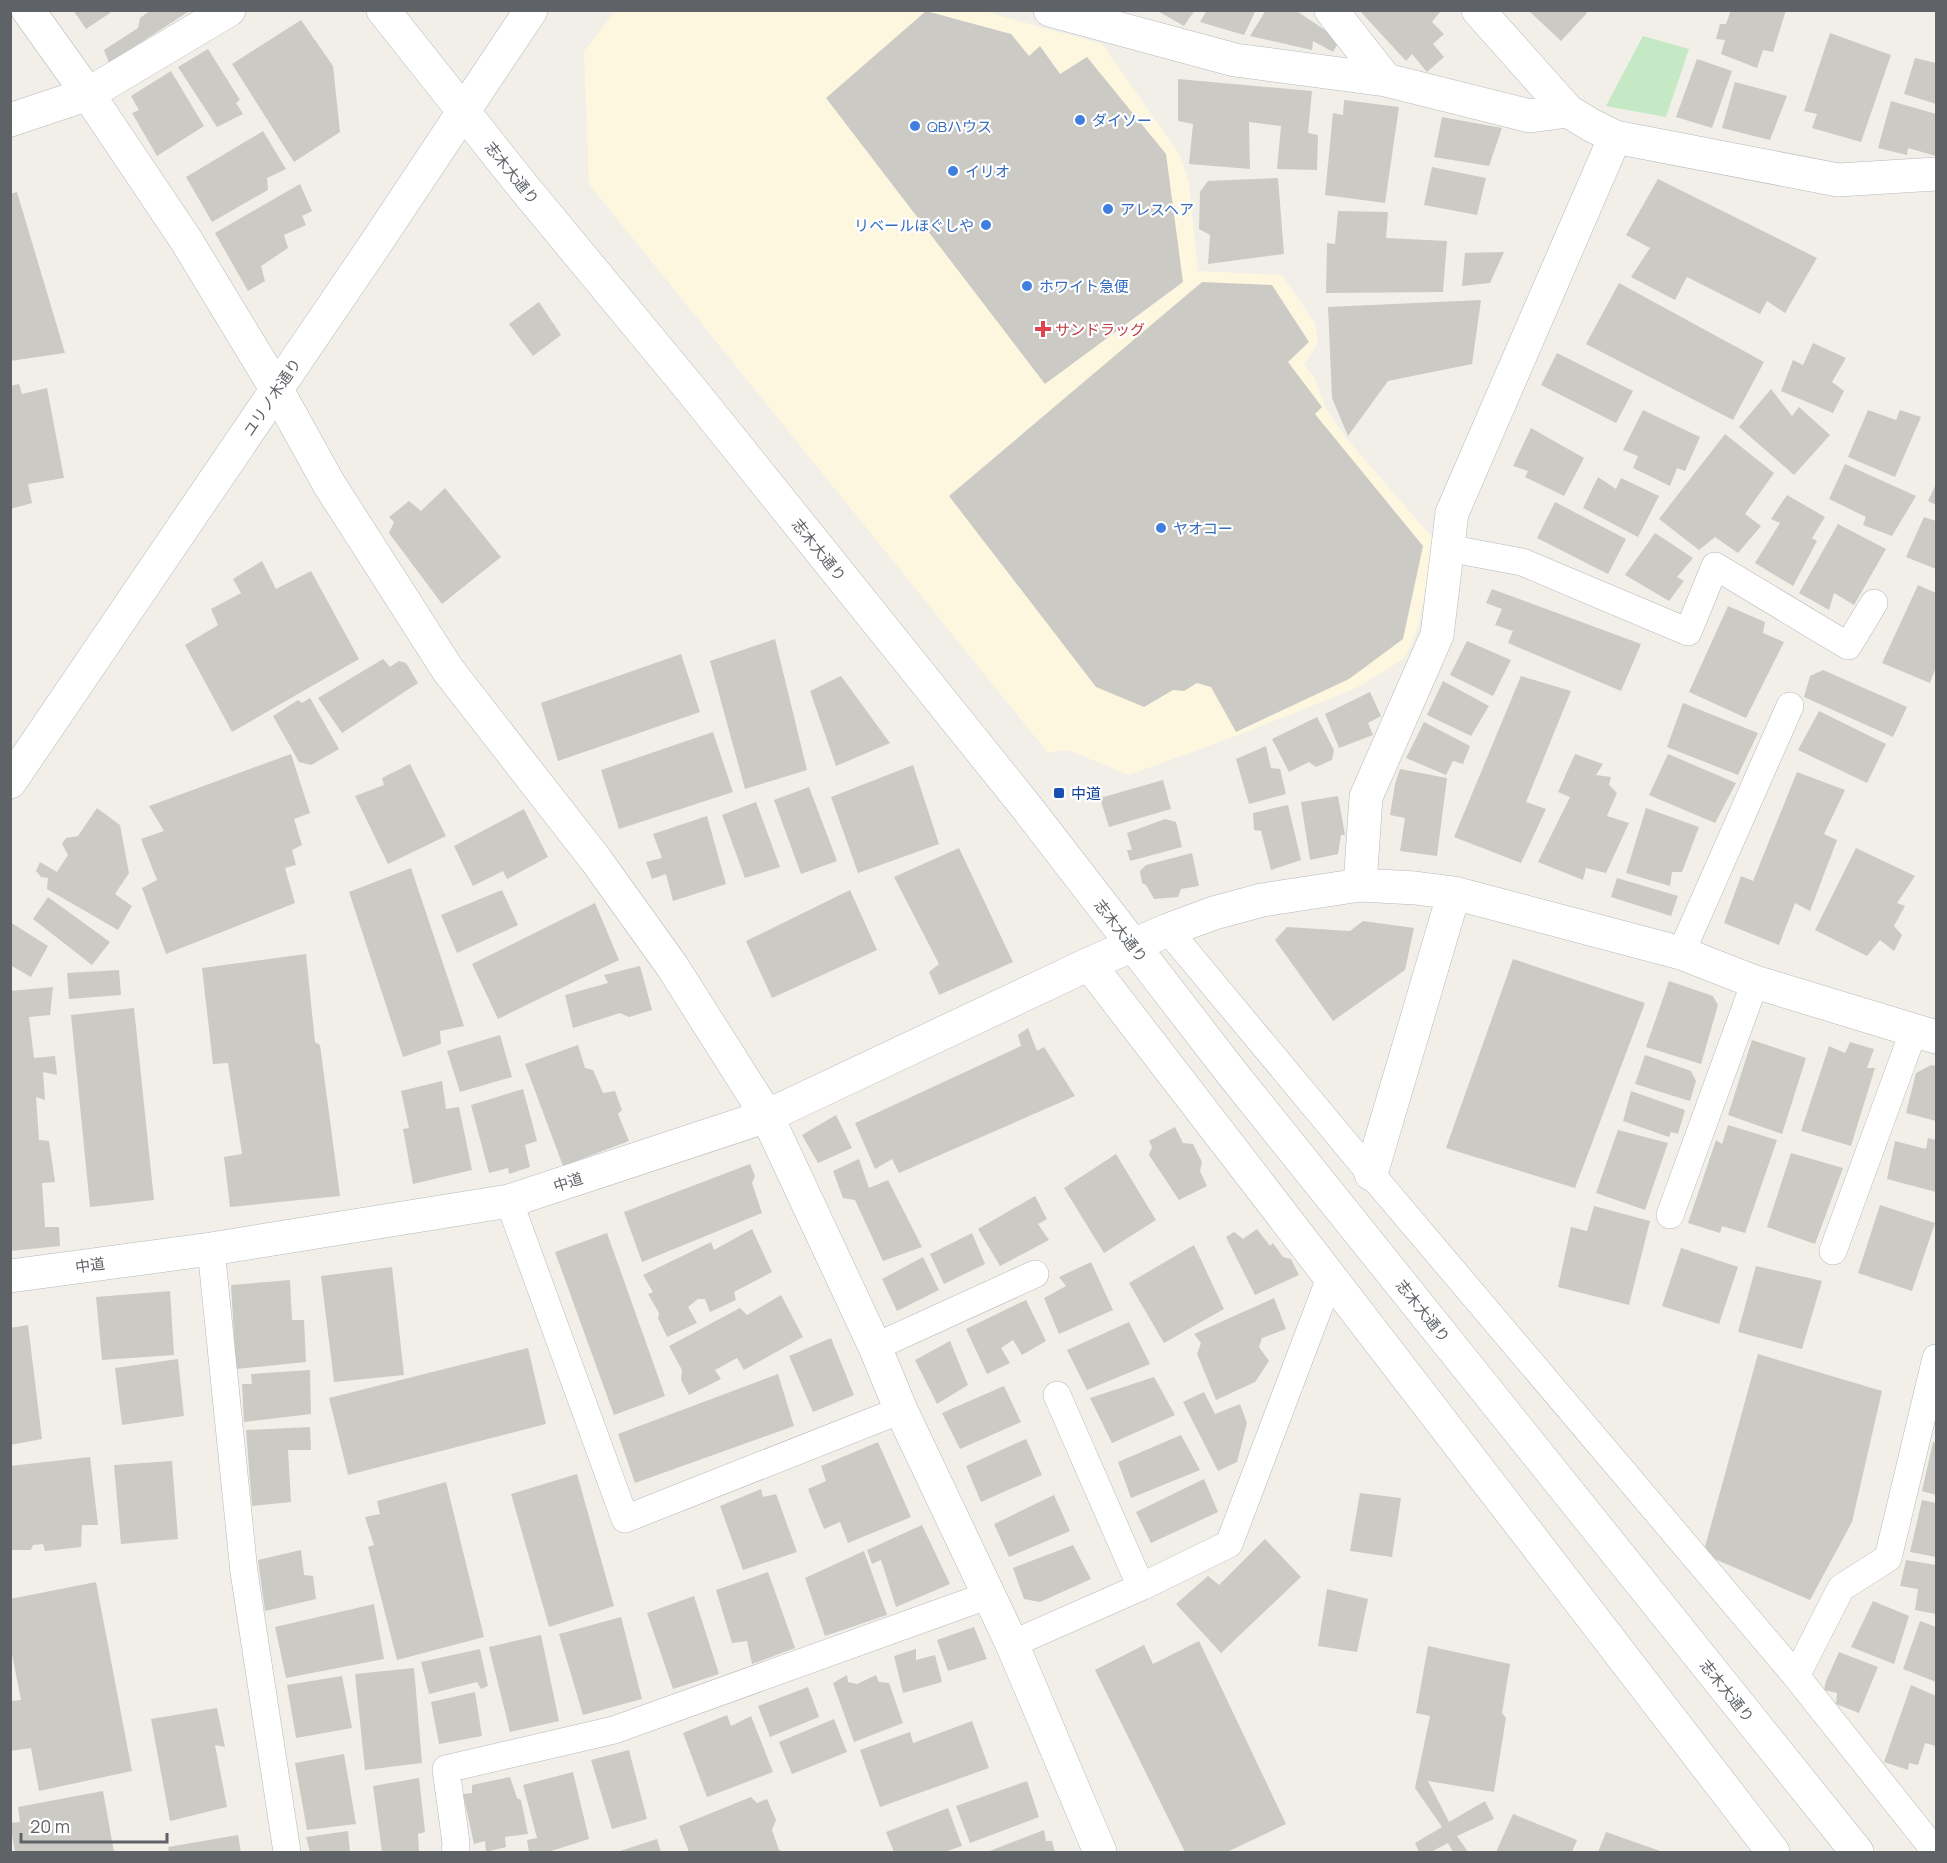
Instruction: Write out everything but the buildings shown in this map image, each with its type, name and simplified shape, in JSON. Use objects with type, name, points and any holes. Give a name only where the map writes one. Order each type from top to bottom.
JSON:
[{"type":"street","points":[[28,10],[88,94],[186,240],[277,390],[329,484],[448,670],[596,860],[672,966],[767,1116],[901,1410],[989,1595],[1100,1852]]},
{"type":"street","points":[[10,120],[88,94],[229,10]]},
{"type":"street","name":"志木大通り","points":[[383,10],[520,184],[693,392],[1028,809],[1131,945],[1857,1852]]},
{"type":"street","name":"ユリノ木通り","points":[[10,782],[277,390],[531,10]]},
{"type":"street","points":[[1050,10],[1235,60],[1386,80],[1530,116],[1568,111]]},
{"type":"street","points":[[1331,10],[1386,80]]},
{"type":"street","points":[[1478,10],[1568,111],[1615,137],[1838,180],[1936,174]]},
{"type":"street","points":[[1360,885],[1366,797],[1437,635],[1452,513],[1615,137]]},
{"type":"street","name":"中道","points":[[10,1276],[211,1249],[509,1201],[767,1116],[1089,964],[1168,930],[1214,913],[1262,900],[1360,885],[1454,893],[1681,953],[1755,982],[1925,1033]]},
{"type":"street","points":[[1371,1174],[1454,893]]},
{"type":"street","points":[[1089,964],[1773,1852]]},
{"type":"lane","points":[[1447,548],[1522,562],[1688,632],[1715,566],[1848,646],[1874,603]]},
{"type":"lane","points":[[1681,953],[1790,706]]},
{"type":"lane","points":[[1168,930],[1371,1174],[1796,1676],[1936,1852]]},
{"type":"lane","points":[[1670,1215],[1755,982]]},
{"type":"lane","points":[[1833,1251],[1925,1033]]},
{"type":"lane","points":[[509,1201],[625,1519],[901,1410]]},
{"type":"lane","points":[[211,1249],[244,1572],[287,1852]]},
{"type":"lane","points":[[874,1347],[1035,1275]]},
{"type":"lane","points":[[1011,1644],[1141,1587],[1229,1544],[1330,1278]]},
{"type":"lane","points":[[1796,1676],[1841,1588],[1888,1558],[1936,1358]]},
{"type":"lane","points":[[1057,1395],[1141,1587]]},
{"type":"lane","points":[[455,1852],[456,1843],[446,1770],[614,1730],[989,1595]]},
{"type":"shaded area","points":[[616,10],[983,11],[1102,44],[1180,155],[1189,184],[1198,271],[1282,275],[1315,323],[1318,343],[1304,365],[1315,379],[1326,409],[1346,438],[1436,542],[1417,630],[1405,658],[1356,688],[1236,736],[1129,775],[1068,750],[1048,753],[589,184],[584,51]]},
{"type":"green space","points":[[1643,36],[1689,49],[1666,117],[1606,106]]},
{"type":"place","name":"ダイソー","points":[[1080,120]]},
{"type":"place","name":"QBハウス","points":[[915,126]]},
{"type":"place","name":"イリオ","points":[[953,171]]},
{"type":"place","name":"アレスヘア","points":[[1108,209]]},
{"type":"place","name":"リベールほぐしや","points":[[986,225]]},
{"type":"place","name":"ホワイト急便","points":[[1027,286]]},
{"type":"place","name":"サンドラッグ","points":[[1043,329]]},
{"type":"place","name":"ヤオコー","points":[[1161,528]]},
{"type":"place","name":"中道","points":[[1059,793]]}]
